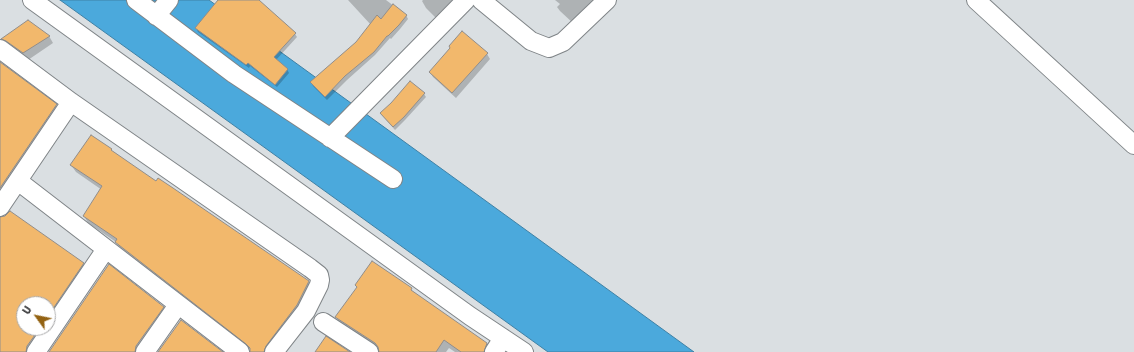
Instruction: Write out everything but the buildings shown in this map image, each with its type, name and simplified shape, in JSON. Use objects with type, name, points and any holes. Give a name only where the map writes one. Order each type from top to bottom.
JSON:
[{"type":"street","points":[[32,0],[464,311],[499,345],[524,352]]},
{"type":"street","points":[[136,0],[234,74],[393,179]]},
{"type":"street","points":[[156,16],[169,0]]},
{"type":"street","points":[[330,138],[466,0]]},
{"type":"street","points":[[481,0],[531,41],[549,48],[564,42],[607,0]]},
{"type":"street","points":[[976,0],[1134,145]]},
{"type":"street","points":[[0,49],[71,102],[319,275],[319,285],[306,311],[274,352]]},
{"type":"street","points":[[0,207],[71,102]]},
{"type":"street","points":[[18,181],[240,352]]},
{"type":"street","points":[[36,352],[106,249]]},
{"type":"street","points":[[145,352],[178,305]]},
{"type":"street","points":[[323,322],[369,352]]},
{"type":"water","points":[[60,0],[209,0],[694,352],[548,352]]}]
